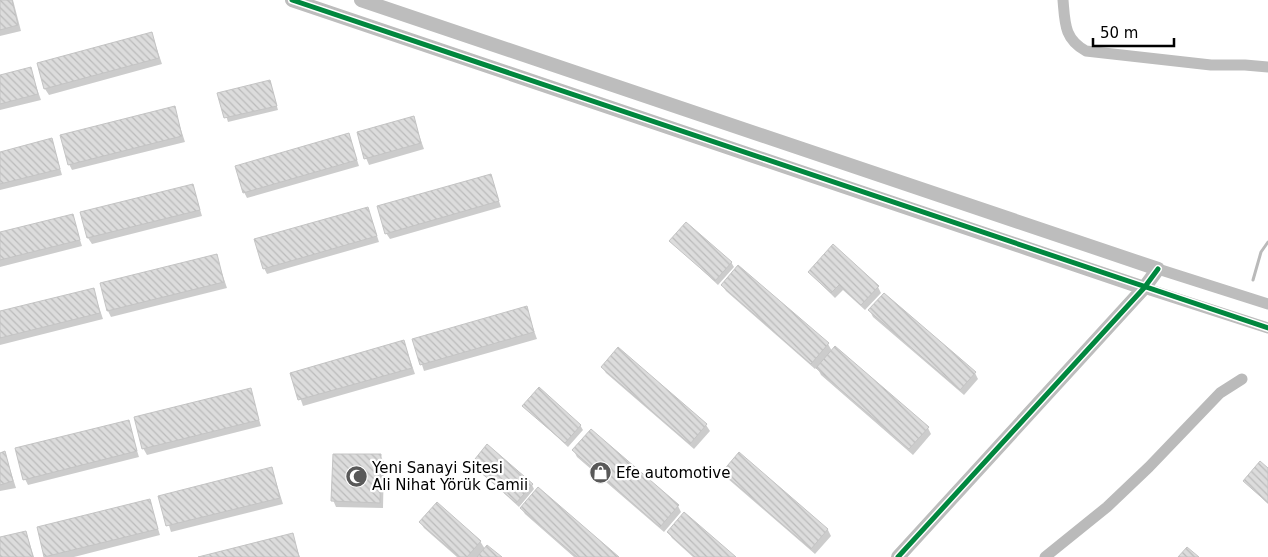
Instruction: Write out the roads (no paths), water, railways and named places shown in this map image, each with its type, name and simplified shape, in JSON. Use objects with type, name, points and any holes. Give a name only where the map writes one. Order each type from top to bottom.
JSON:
[{"type":"street","points":[[292,0],[318,5],[1144,288],[1268,328]]},
{"type":"street","points":[[361,0],[1158,269],[1268,304]]},
{"type":"street","points":[[1063,0],[1066,25],[1073,44],[1086,51],[1211,65],[1268,67]]},
{"type":"street","points":[[898,557],[1144,288],[1158,269]]},
{"type":"waterway","points":[[1253,280],[1261,252],[1268,242]]},
{"type":"waterway","points":[[1045,557],[1107,507],[1149,467],[1220,393],[1242,379]]},
{"type":"place","name":"Efe automotive","points":[[600,473]]},
{"type":"place","name":"Yeni Sanayi Sitesi Ali Nihat Yörük Camii","points":[[356,477]]}]
